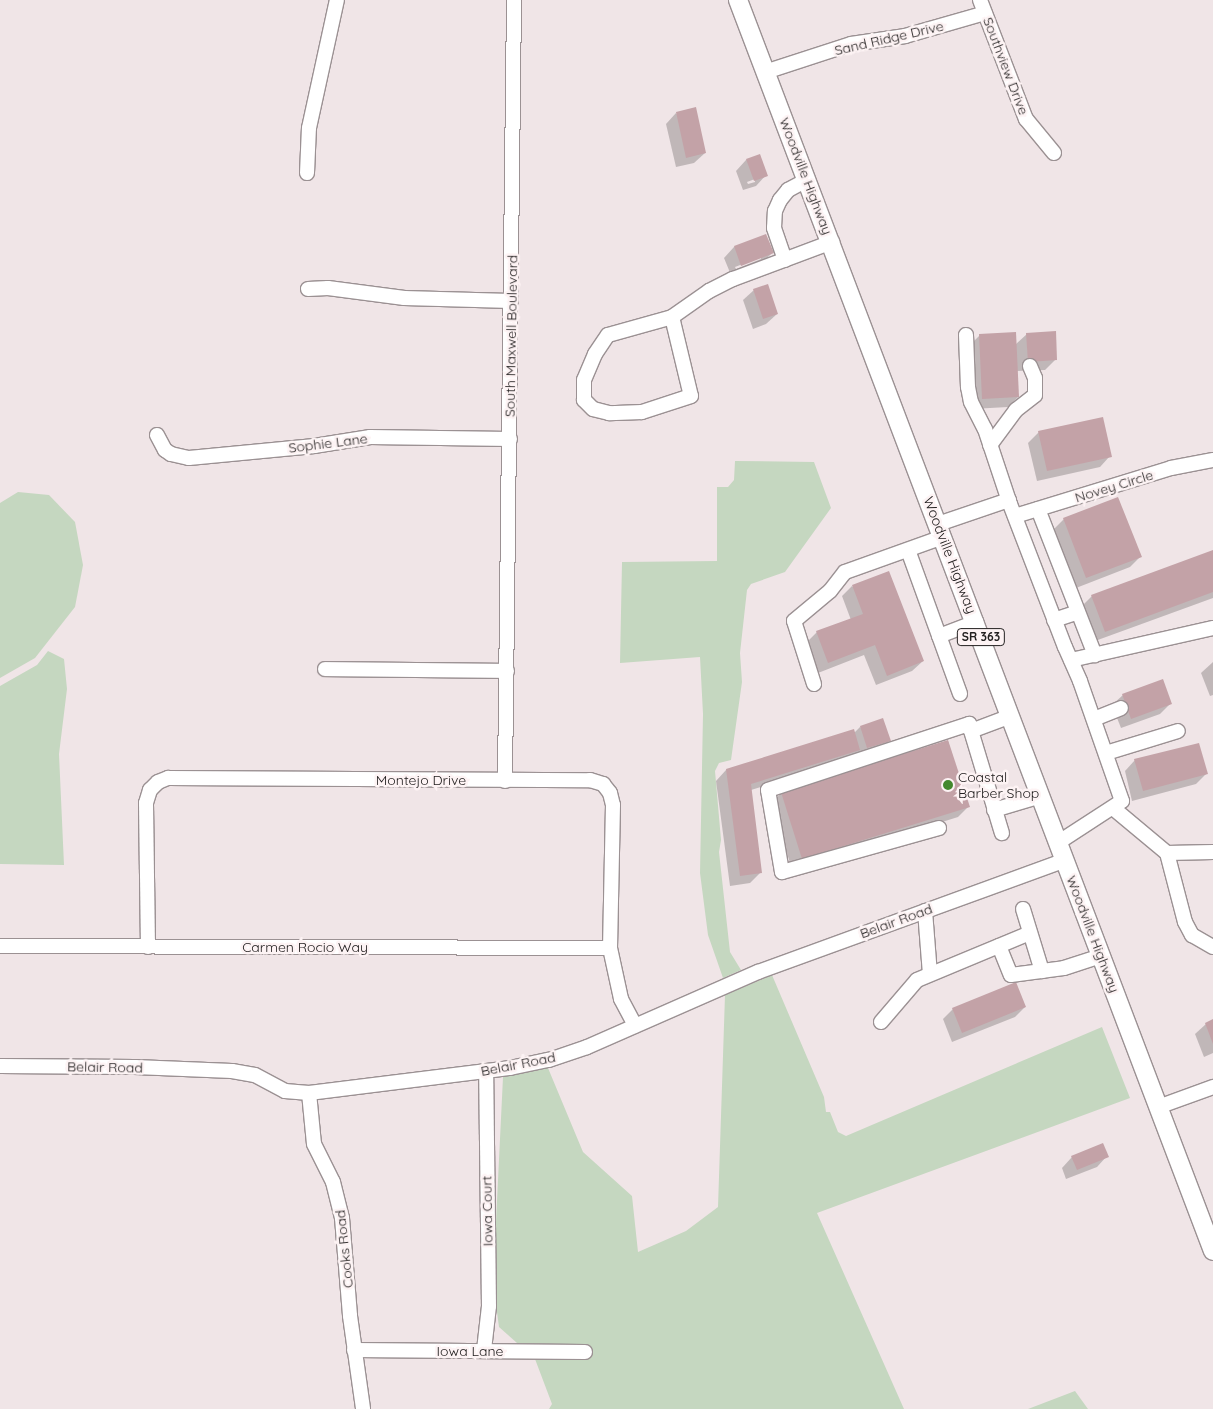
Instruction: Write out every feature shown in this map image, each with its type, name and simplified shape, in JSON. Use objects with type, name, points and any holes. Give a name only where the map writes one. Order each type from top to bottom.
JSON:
[{"type":"main road","name":"Woodville Highway","points":[[738,0],[832,242],[1213,1250]]},
{"type":"street","points":[[307,172],[309,128],[338,0]]},
{"type":"street","name":"South Maxwell Boulevard","points":[[505,780],[514,0]]},
{"type":"street","name":"Sand Ridge Drive","points":[[766,72],[851,44],[905,36],[982,6]]},
{"type":"street","name":"Southview Drive","points":[[982,6],[1026,119],[1054,153]]},
{"type":"street","points":[[785,260],[774,228],[775,212],[780,200],[788,190],[807,180]]},
{"type":"street","points":[[672,317],[691,396],[642,412],[609,413],[593,409],[584,400],[584,380],[595,354],[608,335],[672,317],[709,291],[832,242]]},
{"type":"street","points":[[308,289],[328,288],[404,298],[511,301]]},
{"type":"street","points":[[966,335],[968,386],[971,402],[985,428],[1009,500],[1094,719],[1122,801],[1059,842]]},
{"type":"street","points":[[990,445],[1016,410],[1035,395],[1035,378],[1030,366]]},
{"type":"street","name":"Sophie Lane","points":[[157,435],[165,450],[179,457],[189,458],[370,437],[510,439]]},
{"type":"street","name":"Novey Circle","points":[[1015,516],[1171,468],[1198,461],[1213,460]]},
{"type":"street","points":[[814,684],[794,622],[830,591],[845,572],[908,550],[941,530],[1009,500]]},
{"type":"street","points":[[1038,510],[1095,655]]},
{"type":"street","points":[[908,550],[960,694]]},
{"type":"street","points":[[1054,620],[1078,612]]},
{"type":"street","points":[[939,636],[976,622]]},
{"type":"street","points":[[1071,660],[1213,628]]},
{"type":"street","points":[[325,669],[507,671]]},
{"type":"street","points":[[1094,719],[1121,708]]},
{"type":"street","points":[[971,731],[1011,716]]},
{"type":"street","points":[[939,828],[782,872],[768,790],[969,724],[1002,833]]},
{"type":"street","points":[[1106,753],[1178,731]]},
{"type":"street","name":"Montejo Drive","points":[[148,947],[146,803],[150,790],[158,782],[168,778],[590,780],[603,784],[610,793],[613,805],[610,948],[621,999],[635,1025]]},
{"type":"street","points":[[994,810],[1041,796]]},
{"type":"street","points":[[1113,808],[1167,853],[1185,922],[1192,935],[1213,948]]},
{"type":"street","points":[[1167,853],[1213,852]]},
{"type":"street","name":"Belair Road","points":[[0,1066],[135,1067],[232,1071],[255,1075],[285,1091],[309,1093],[486,1071],[549,1060],[586,1047],[758,972],[1065,860]]},
{"type":"street","points":[[1023,909],[1042,971]]},
{"type":"street","points":[[925,911],[930,974]]},
{"type":"street","points":[[881,1022],[917,980],[1030,933]]},
{"type":"street","name":"Carmen Rocio Way","points":[[0,946],[610,948]]},
{"type":"street","points":[[999,946],[1010,975],[1064,968],[1102,956]]},
{"type":"street","name":"Iowa Court","points":[[484,1350],[488,1306],[486,1071]]},
{"type":"street","points":[[1158,1108],[1213,1086]]},
{"type":"street","name":"Cooks Road","points":[[309,1093],[314,1144],[333,1182],[342,1218],[354,1350],[364,1409]]},
{"type":"street","name":"Iowa Lane","points":[[354,1350],[585,1352]]},
{"type":"green space","points":[[735,461],[814,462],[831,508],[785,572],[751,584],[747,590],[740,653],[742,682],[731,760],[719,763],[715,771],[721,840],[719,852],[730,952],[741,970],[723,978],[708,935],[700,873],[703,714],[700,657],[620,663],[622,562],[717,561],[717,487],[728,487],[734,480]]},
{"type":"green space","points":[[18,492],[49,495],[75,522],[83,565],[75,607],[35,658],[0,678],[0,503]]},
{"type":"green space","points":[[48,651],[64,659],[67,689],[59,754],[64,865],[0,864],[0,686],[37,665]]},
{"type":"green space","points":[[772,975],[824,1097],[826,1112],[830,1112],[838,1132],[846,1136],[1102,1027],[1130,1098],[817,1213],[904,1409],[549,1409],[552,1404],[535,1359],[499,1327],[493,1283],[503,1077],[548,1068],[583,1152],[632,1196],[638,1252],[686,1231],[718,1207],[725,995]]},
{"type":"green space","points":[[1075,1391],[1088,1409],[1028,1409]]},
{"type":"building","points":[[696,107],[706,153],[686,158],[676,112]]},
{"type":"building","points":[[760,154],[768,176],[754,181],[746,159]]},
{"type":"building","points":[[766,234],[774,253],[741,266],[734,246]]},
{"type":"building","points":[[768,284],[778,314],[763,319],[753,289]]},
{"type":"building","points":[[1056,331],[1057,360],[1028,362],[1026,333]]},
{"type":"building","points":[[1016,332],[1019,397],[982,399],[979,334]]},
{"type":"building","points":[[1103,417],[1112,457],[1047,471],[1038,431]]},
{"type":"building","points":[[1118,497],[1142,557],[1086,578],[1063,518]]},
{"type":"building","points":[[1213,550],[1213,592],[1105,632],[1091,595]]},
{"type":"building","points":[[889,571],[924,661],[887,676],[875,645],[828,663],[816,631],[863,614],[852,585]]},
{"type":"building","points":[[1163,679],[1172,704],[1131,719],[1122,694]]},
{"type":"building","points":[[883,718],[891,741],[867,748],[860,726]]},
{"type":"building","points":[[854,729],[860,750],[751,784],[762,873],[740,876],[726,769]]},
{"type":"building","points":[[948,740],[970,807],[802,859],[781,792]]},
{"type":"building","points":[[1199,743],[1208,774],[1143,791],[1134,759]]},
{"type":"building","points":[[1016,982],[1026,1007],[962,1033],[952,1008]]},
{"type":"building","points":[[1213,1019],[1213,1044],[1205,1023]]},
{"type":"building","points":[[1103,1143],[1109,1157],[1077,1170],[1071,1156]]},
{"type":"place","name":"Coastal Barber Shop","points":[[948,785]]}]
